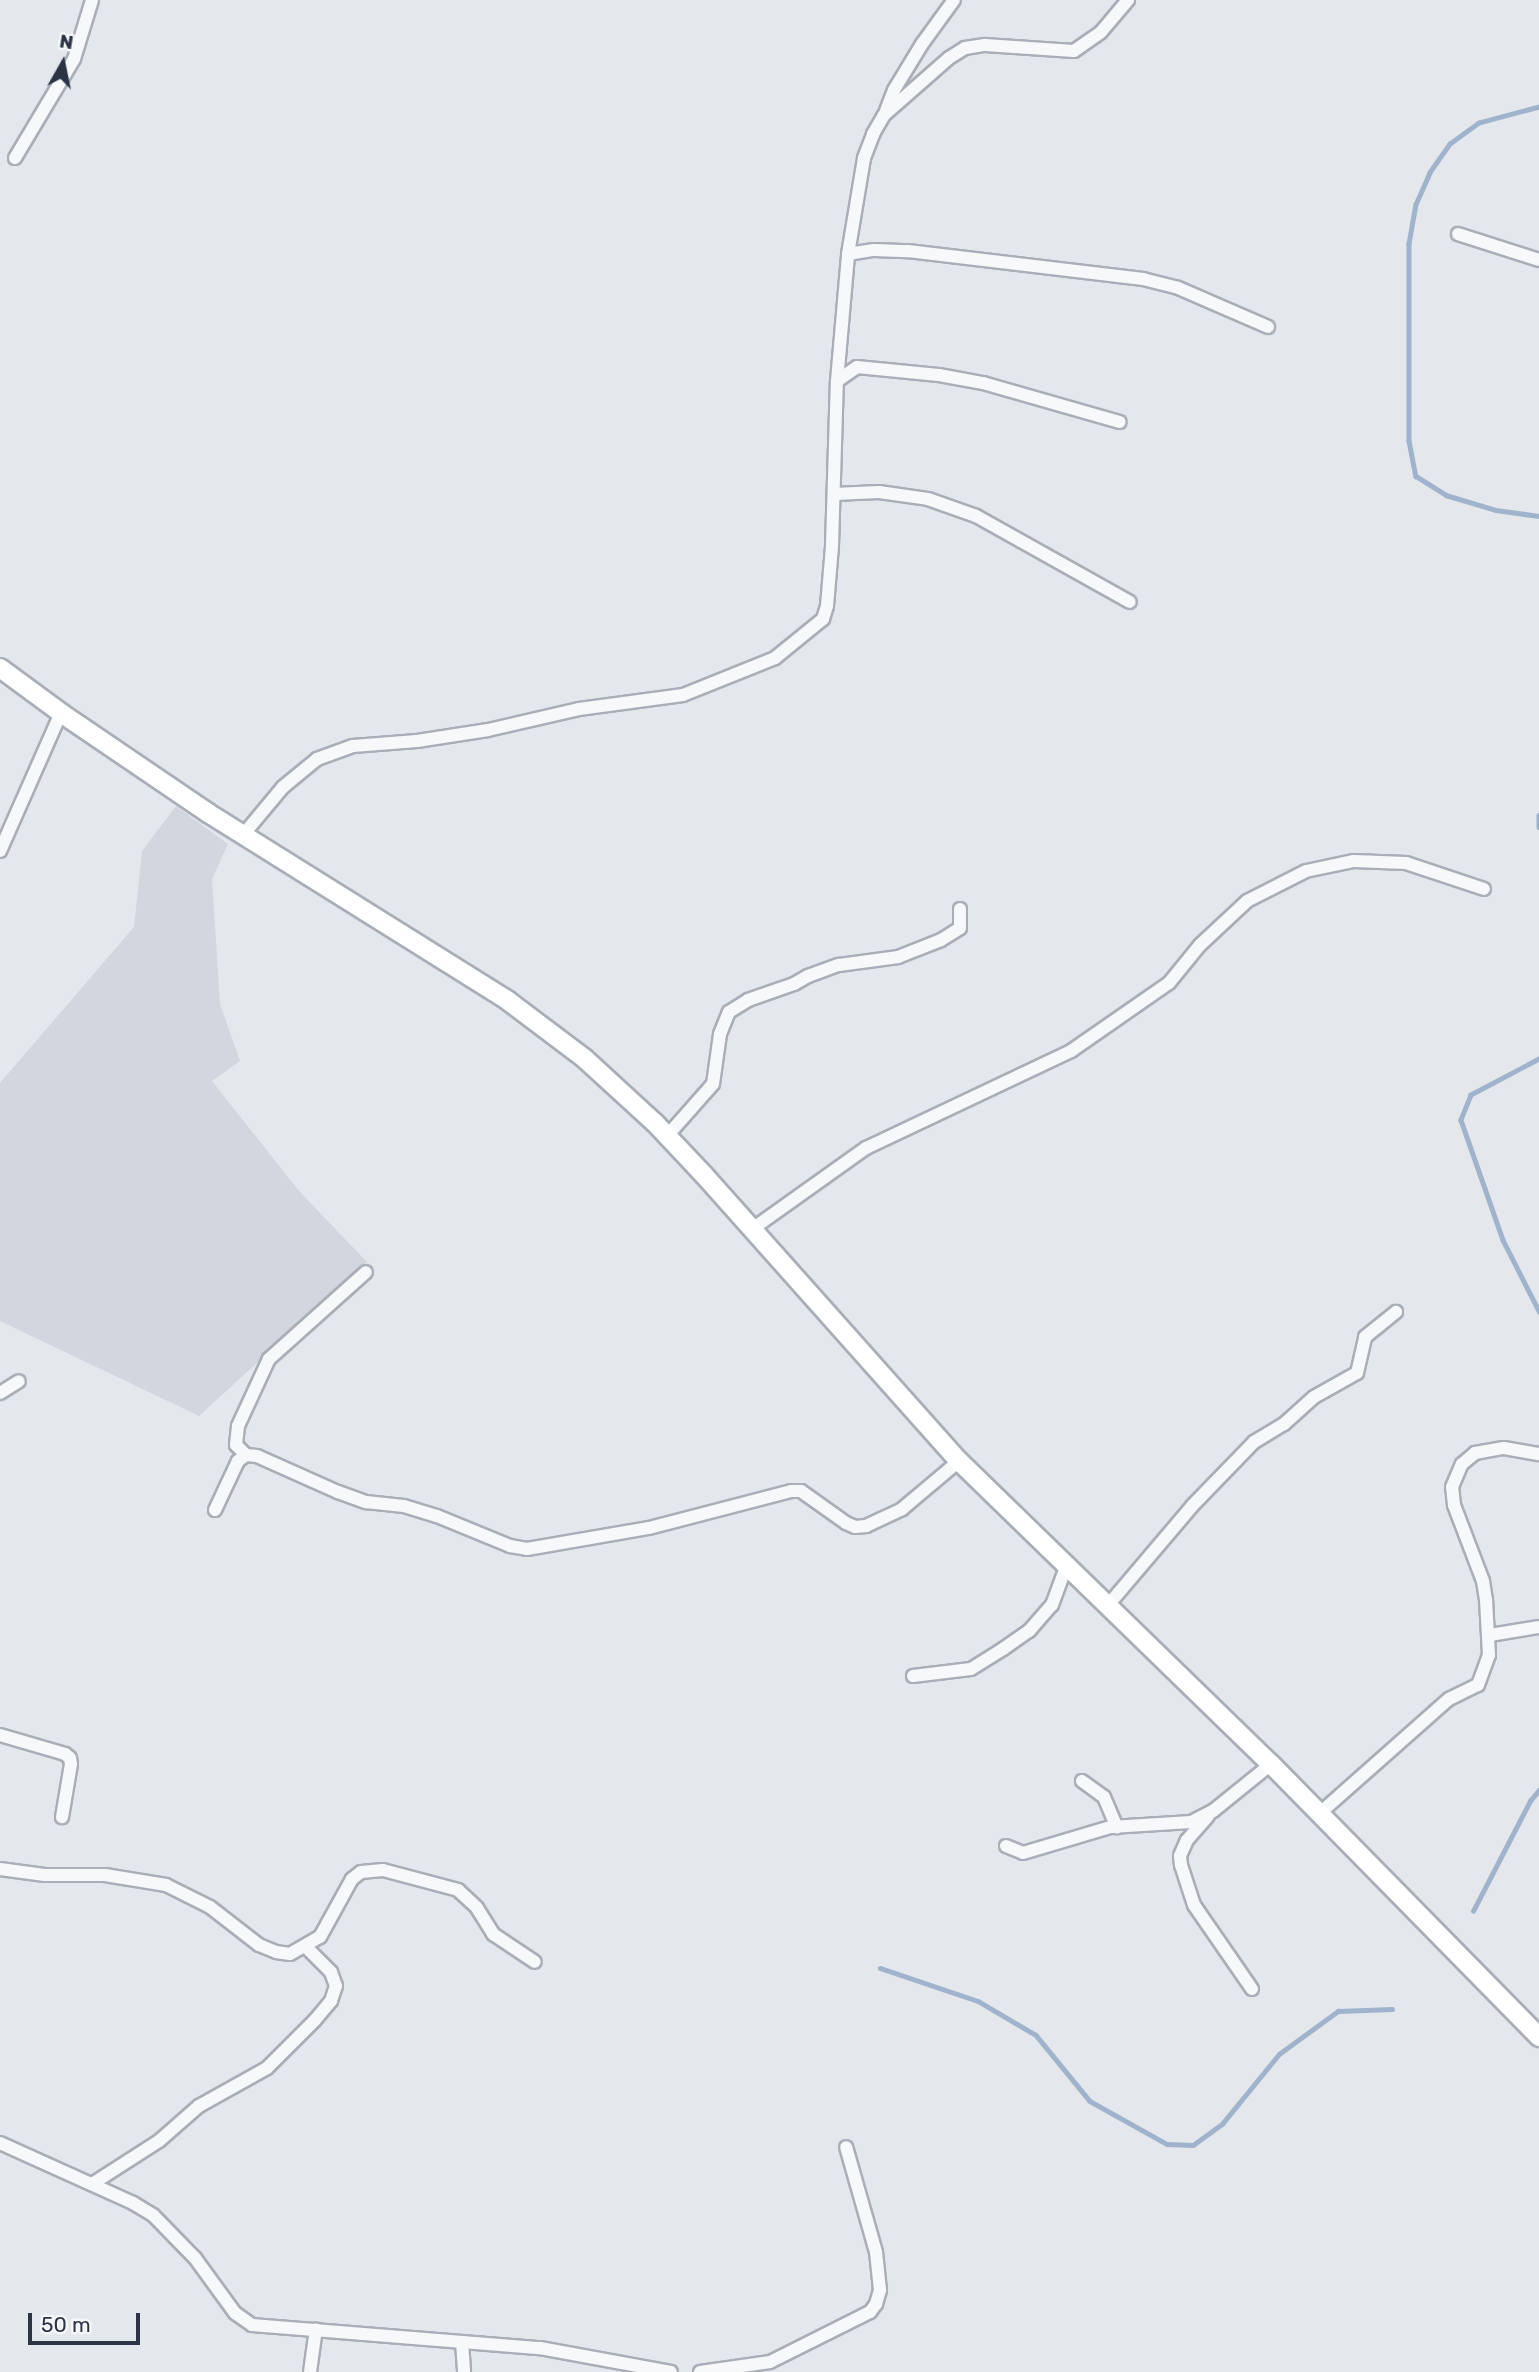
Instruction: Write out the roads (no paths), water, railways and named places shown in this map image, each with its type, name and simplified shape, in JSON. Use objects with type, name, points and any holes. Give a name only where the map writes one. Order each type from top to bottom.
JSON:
[{"type":"main road","points":[[0,668],[61,713],[243,835],[507,1000],[584,1058],[667,1136],[959,1461],[1271,1764],[1539,2036]]},
{"type":"street","points":[[15,158],[74,59],[92,0]]},
{"type":"street","points":[[243,835],[283,787],[317,759],[353,746],[417,741],[488,730],[579,709],[683,695],[775,658],[823,619],[827,606],[837,381],[848,254],[864,158],[894,90],[922,44],[954,0]]},
{"type":"street","points":[[884,115],[949,58],[965,48],[985,45],[1074,51],[1101,32],[1128,0]]},
{"type":"street","points":[[1458,234],[1539,260]]},
{"type":"street","points":[[848,254],[874,250],[908,251],[1143,279],[1178,288],[1268,327]]},
{"type":"street","points":[[837,381],[857,367],[939,375],[983,383],[1121,422]]},
{"type":"street","points":[[834,494],[879,492],[904,495],[928,499],[964,512],[1130,602]]},
{"type":"street","points":[[0,851],[61,713]]},
{"type":"street","points":[[751,1230],[866,1148],[1071,1051],[1169,983],[1200,945],[1247,901],[1307,870],[1354,861],[1406,863],[1484,889]]},
{"type":"street","points":[[667,1136],[713,1084],[720,1034],[729,1012],[748,1000],[839,965],[898,957],[941,940],[960,928],[960,909]]},
{"type":"street","points":[[246,1455],[236,1445],[238,1426],[269,1359],[366,1272]]},
{"type":"street","points":[[1109,1604],[1192,1506],[1254,1442],[1284,1424],[1314,1397],[1356,1373],[1365,1337],[1396,1312]]},
{"type":"street","points":[[0,1393],[14,1387],[19,1381]]},
{"type":"street","points":[[1320,1813],[1449,1699],[1478,1685],[1489,1655],[1490,1635],[1483,1581],[1454,1505],[1452,1487],[1462,1464],[1475,1453],[1504,1448],[1539,1454]]},
{"type":"street","points":[[215,1510],[238,1461],[246,1455],[257,1455],[366,1502],[404,1506],[437,1516],[510,1546],[527,1549],[649,1528],[791,1491],[802,1491],[846,1523],[866,1526],[902,1509],[959,1461]]},
{"type":"street","points":[[913,1676],[971,1668],[1003,1650],[1029,1631],[1052,1605],[1066,1567]]},
{"type":"street","points":[[1490,1635],[1539,1627]]},
{"type":"street","points":[[0,1735],[65,1754],[70,1758],[62,1817]]},
{"type":"street","points":[[1252,1989],[1194,1905],[1180,1857],[1187,1840],[1213,1811],[1271,1764]]},
{"type":"street","points":[[1082,1781],[1104,1797],[1116,1827]]},
{"type":"street","points":[[1006,1846],[1017,1853],[1035,1852],[1116,1827],[1191,1822],[1213,1811]]},
{"type":"street","points":[[0,1869],[45,1875],[106,1875],[158,1882],[210,1907],[259,1945],[290,1954],[320,1937],[330,1924],[352,1878],[362,1872],[383,1870],[458,1890],[477,1908],[493,1934],[535,1962]]},
{"type":"street","points":[[92,2184],[159,2141],[199,2106],[267,2068],[315,2020],[331,2001],[336,1986],[331,1972],[306,1947]]},
{"type":"street","points":[[0,2143],[153,2215],[195,2258],[235,2313],[252,2325],[540,2348],[671,2372]]},
{"type":"street","points":[[700,2372],[772,2367],[870,2312],[876,2304],[880,2290],[876,2252],[846,2147]]},
{"type":"street","points":[[310,2372],[316,2329]]},
{"type":"street","points":[[462,2342],[464,2372]]},
{"type":"waterway","points":[[1539,107],[1479,123],[1450,144],[1430,173],[1416,204],[1409,243],[1409,441],[1416,476],[1446,495],[1496,510],[1539,516]]},
{"type":"waterway","points":[[1539,815],[1539,827]]},
{"type":"waterway","points":[[1539,1059],[1471,1095],[1461,1120],[1503,1240],[1539,1311]]},
{"type":"waterway","points":[[1473,1911],[1530,1801],[1539,1790]]},
{"type":"waterway","points":[[880,1968],[978,2001],[1036,2035],[1090,2101],[1167,2144],[1193,2145],[1222,2124],[1279,2054],[1338,2011],[1392,2009]]}]
